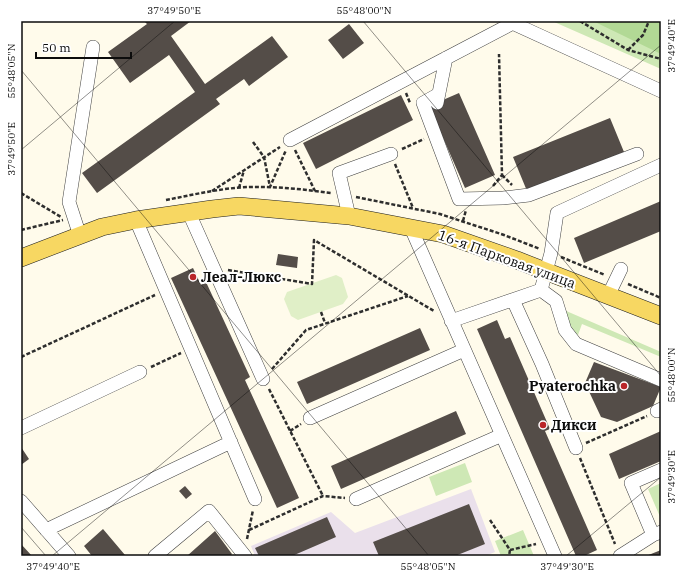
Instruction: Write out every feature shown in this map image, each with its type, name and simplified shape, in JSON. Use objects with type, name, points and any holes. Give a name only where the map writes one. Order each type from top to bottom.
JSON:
[{"type":"main road","name":"16-я Парковая улица","points":[[21,258],[102,228],[136,220],[239,206],[349,216],[443,234],[471,243],[661,316]]},
{"type":"street","points":[[290,140],[446,58],[510,22],[661,91]]},
{"type":"street","points":[[80,236],[69,202],[93,48]]},
{"type":"street","points":[[446,58],[438,99],[422,102],[459,199],[503,198],[529,195],[637,154]]},
{"type":"street","points":[[349,216],[339,173],[391,154]]},
{"type":"street","points":[[541,290],[551,253],[557,213],[661,165]]},
{"type":"street","points":[[189,212],[263,379]]},
{"type":"street","points":[[136,220],[256,499]]},
{"type":"street","points":[[411,228],[555,556]]},
{"type":"street","points":[[608,296],[621,269]]},
{"type":"street","points":[[451,321],[541,290]]},
{"type":"street","points":[[541,290],[556,300],[565,330],[576,344],[661,380]]},
{"type":"street","points":[[513,300],[542,364],[576,448]]},
{"type":"street","points":[[310,418],[464,350]]},
{"type":"street","points":[[21,428],[140,372]]},
{"type":"street","points":[[356,499],[502,435]]},
{"type":"street","points":[[46,530],[231,442]]},
{"type":"street","points":[[618,552],[657,534],[631,483],[661,470]]},
{"type":"street","points":[[21,500],[69,556]]},
{"type":"street","points":[[155,556],[209,511],[245,556]]},
{"type":"path","points":[[580,21],[628,50],[661,59]]},
{"type":"path","points":[[628,50],[643,35],[648,21]]},
{"type":"path","points":[[499,54],[502,175]]},
{"type":"path","points":[[401,82],[413,110]]},
{"type":"path","points":[[413,208],[391,154],[425,138]]},
{"type":"path","points":[[211,191],[290,140]]},
{"type":"path","points":[[253,142],[264,157],[270,187],[290,140]]},
{"type":"path","points":[[290,140],[316,191]]},
{"type":"path","points":[[239,188],[244,170]]},
{"type":"path","points":[[21,193],[65,220],[21,230]]},
{"type":"path","points":[[214,267],[312,284],[314,240],[451,321]]},
{"type":"path","points":[[21,357],[165,290]]},
{"type":"path","points":[[323,496],[263,379],[306,330],[408,296]]},
{"type":"path","points":[[321,312],[325,323]]},
{"type":"path","points":[[140,372],[190,348]]},
{"type":"path","points":[[618,552],[576,448],[659,410]]},
{"type":"path","points":[[256,499],[249,530],[323,496],[356,499]]},
{"type":"path","points":[[490,520],[510,550],[509,556]]},
{"type":"path","points":[[510,550],[549,541]]},
{"type":"shaded area","points":[[471,489],[495,552],[485,556],[255,556],[251,546],[331,512],[355,533]]},
{"type":"green space","points":[[552,21],[661,21],[661,69]]},
{"type":"green space","points":[[593,21],[661,21],[661,54]]},
{"type":"green space","points":[[336,275],[342,278],[348,297],[343,304],[298,320],[291,316],[284,299],[287,292]]},
{"type":"green space","points":[[564,310],[661,352],[661,357],[582,324],[578,335],[572,330]]},
{"type":"green space","points":[[465,463],[472,482],[436,496],[429,477]]},
{"type":"green space","points":[[661,483],[661,519],[648,489]]},
{"type":"green space","points":[[523,530],[534,556],[501,556],[495,541]]},
{"type":"building","points":[[144,21],[191,21],[171,36],[205,84],[272,36],[288,57],[249,86],[244,79],[216,99],[220,104],[97,193],[82,173],[195,92],[169,55],[130,83],[108,52],[147,24]]},
{"type":"building","points":[[349,24],[364,43],[343,59],[328,40]]},
{"type":"building","points":[[459,93],[495,175],[465,188],[429,106]]},
{"type":"building","points":[[401,95],[413,120],[316,169],[303,143]]},
{"type":"building","points":[[610,118],[624,152],[527,191],[513,157]]},
{"type":"building","points":[[661,201],[661,231],[584,263],[574,238]]},
{"type":"building","points":[[278,254],[298,257],[297,268],[276,265]]},
{"type":"building","points":[[193,268],[201,285],[206,282],[250,377],[245,380],[299,498],[277,508],[171,278]]},
{"type":"building","points":[[497,320],[505,339],[510,337],[550,429],[545,431],[597,550],[584,556],[576,556],[477,329]]},
{"type":"building","points":[[420,328],[430,350],[307,404],[297,382]]},
{"type":"building","points":[[594,362],[661,387],[653,406],[617,422],[601,417],[585,383]]},
{"type":"building","points":[[456,411],[466,434],[341,489],[331,466]]},
{"type":"building","points":[[661,431],[661,461],[619,479],[609,454]]},
{"type":"building","points":[[21,447],[29,459],[21,465]]},
{"type":"building","points":[[185,486],[192,494],[186,499],[179,491]]},
{"type":"building","points":[[469,504],[485,544],[455,556],[379,556],[373,542]]},
{"type":"building","points":[[327,517],[336,537],[292,556],[259,556],[255,548]]},
{"type":"building","points":[[103,529],[125,555],[124,556],[92,556],[84,546]]},
{"type":"building","points":[[215,531],[232,554],[230,556],[187,556]]},
{"type":"building","points":[[21,544],[32,556],[21,556]]},
{"type":"building","points":[[661,550],[661,556],[646,556]]},
{"type":"place","name":"Леал-Люкс","points":[[193,277]]},
{"type":"place","name":"Pyaterochka","points":[[624,386]]},
{"type":"place","name":"Дикси","points":[[543,425]]}]
